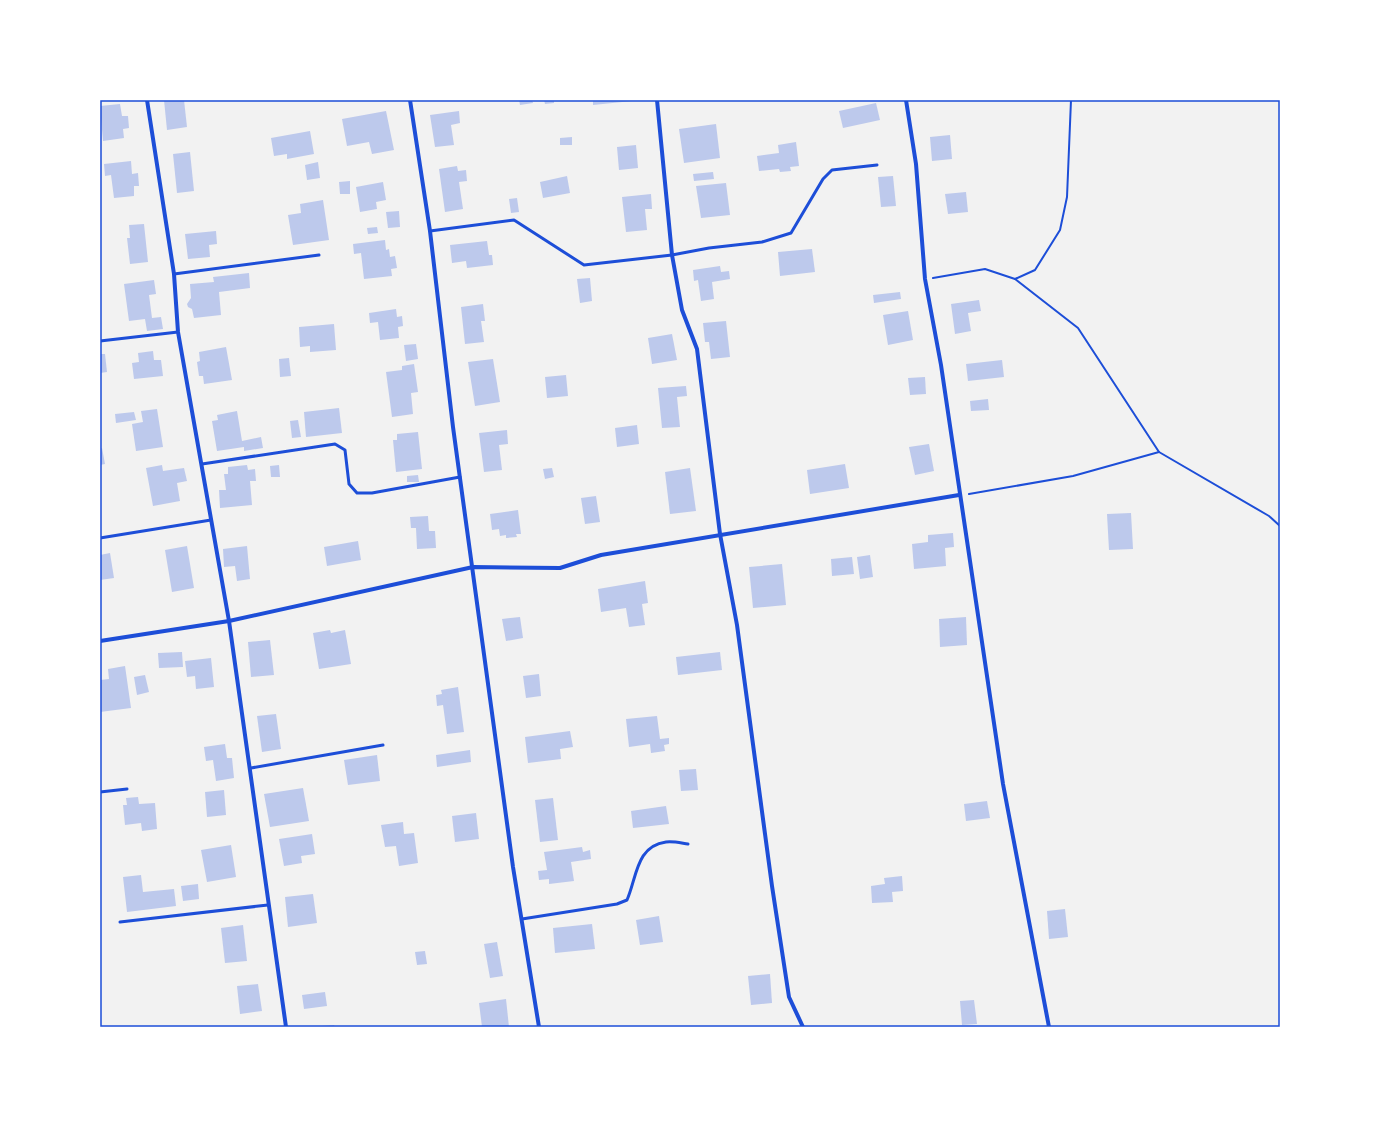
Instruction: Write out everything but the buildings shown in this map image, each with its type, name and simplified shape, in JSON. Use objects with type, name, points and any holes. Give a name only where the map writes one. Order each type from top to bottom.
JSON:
[{"type":"street","points":[[147,100],[174,274],[178,332],[229,620],[251,768],[268,904],[286,1027]]},
{"type":"street","points":[[410,100],[430,231],[460,477],[522,919],[539,1027]]},
{"type":"street","points":[[657,100],[672,255],[682,310],[697,349],[720,534],[737,625],[772,886],[789,997],[803,1027]]},
{"type":"street","points":[[906,100],[916,164],[925,279],[941,365],[959,495],[1003,784],[1049,1027]]},
{"type":"street","points":[[100,641],[229,620],[473,567],[560,568],[601,555],[959,495]]},
{"type":"lane","points":[[430,231],[514,220],[584,265],[672,255],[709,248],[762,242],[791,233],[823,178],[832,170],[877,165]]},
{"type":"lane","points":[[174,274],[319,254]]},
{"type":"lane","points":[[100,341],[178,332]]},
{"type":"lane","points":[[202,464],[334,444],[345,450],[349,484],[357,493],[372,493],[460,477]]},
{"type":"lane","points":[[100,538],[211,520]]},
{"type":"lane","points":[[251,768],[383,745]]},
{"type":"lane","points":[[100,792],[127,789]]},
{"type":"lane","points":[[522,919],[617,904],[627,900],[642,856],[652,847],[667,842],[688,844]]},
{"type":"lane","points":[[120,922],[268,904]]},
{"type":"path","points":[[1015,279],[1035,270],[1060,230],[1067,197],[1071,100]]},
{"type":"path","points":[[925,279],[985,270],[1015,279],[1078,328],[1159,452],[1269,516],[1280,526]]},
{"type":"path","points":[[959,495],[1073,476],[1159,452]]}]
